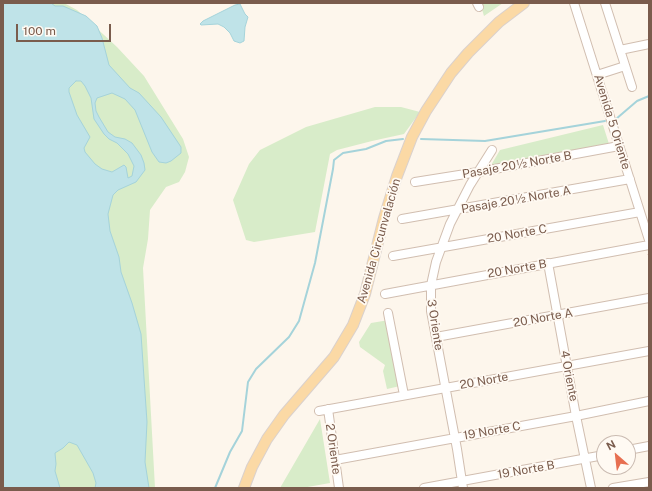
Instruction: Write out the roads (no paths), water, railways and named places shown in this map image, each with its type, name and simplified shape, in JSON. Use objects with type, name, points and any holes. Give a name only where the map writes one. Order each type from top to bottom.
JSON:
[{"type":"main road","name":"Avenida Circunvalación","points":[[244,488],[252,467],[267,439],[284,414],[334,357],[353,325],[365,294],[384,218],[397,176],[412,137],[426,111],[451,73],[468,53],[499,22],[524,3]]},
{"type":"street","name":"Avenida 5 Oriente","points":[[574,3],[649,240]]},
{"type":"street","points":[[605,3],[632,87]]},
{"type":"street","points":[[620,50],[649,44]]},
{"type":"street","points":[[597,75],[625,66]]},
{"type":"street","name":"Pasaje 20½ Norte B","points":[[415,182],[619,146]]},
{"type":"street","name":"3 Oriente","points":[[462,485],[455,438],[430,302],[431,285],[441,248],[457,211],[492,150]]},
{"type":"street","name":"Pasaje 20½ Norte A","points":[[402,219],[457,211],[630,179]]},
{"type":"street","name":"20 Norte C","points":[[393,256],[640,212]]},
{"type":"street","name":"20 Norte B","points":[[385,294],[649,245]]},
{"type":"street","name":"4 Oriente","points":[[548,263],[576,416],[591,488]]},
{"type":"street","name":"20 Norte A","points":[[436,337],[649,298]]},
{"type":"street","points":[[388,313],[404,396]]},
{"type":"street","name":"20 Norte","points":[[318,411],[649,351]]},
{"type":"street","name":"19 Norte C","points":[[335,460],[576,416],[649,401]]},
{"type":"street","name":"2 Oriente","points":[[328,409],[339,488]]},
{"type":"street","points":[[636,448],[649,446]]},
{"type":"street","name":"19 Norte B","points":[[424,488],[462,485],[596,457]]},
{"type":"street","points":[[614,488],[649,482]]},
{"type":"water","points":[[3,3],[51,3],[55,6],[63,6],[86,16],[97,26],[102,38],[109,65],[130,88],[139,93],[161,117],[181,147],[181,153],[171,161],[166,163],[159,162],[152,152],[135,110],[125,99],[112,93],[97,98],[95,103],[96,111],[108,132],[115,137],[125,139],[132,143],[141,155],[145,170],[136,182],[118,190],[113,195],[108,214],[110,231],[119,257],[121,272],[141,334],[147,422],[145,462],[149,488],[95,488],[96,483],[93,473],[77,445],[69,442],[55,453],[55,471],[60,488],[3,488]],"holes":[[[76,81],[81,81],[91,98],[94,119],[104,134],[109,139],[117,143],[128,154],[134,166],[132,176],[128,178],[126,167],[124,165],[112,172],[102,169],[95,164],[85,152],[84,148],[90,137],[77,115],[69,92],[69,88]]]},
{"type":"water","points":[[240,4],[248,17],[245,27],[244,41],[240,43],[234,41],[230,33],[218,24],[200,24],[203,21],[235,5]]},
{"type":"waterway","points":[[616,119],[637,101],[649,96]]},
{"type":"waterway","points":[[421,139],[485,141],[605,121]]},
{"type":"waterway","points":[[215,488],[230,452],[242,431],[248,382],[256,369],[289,337],[299,321],[315,263],[334,160],[343,153],[366,149],[386,141],[403,139]]}]
